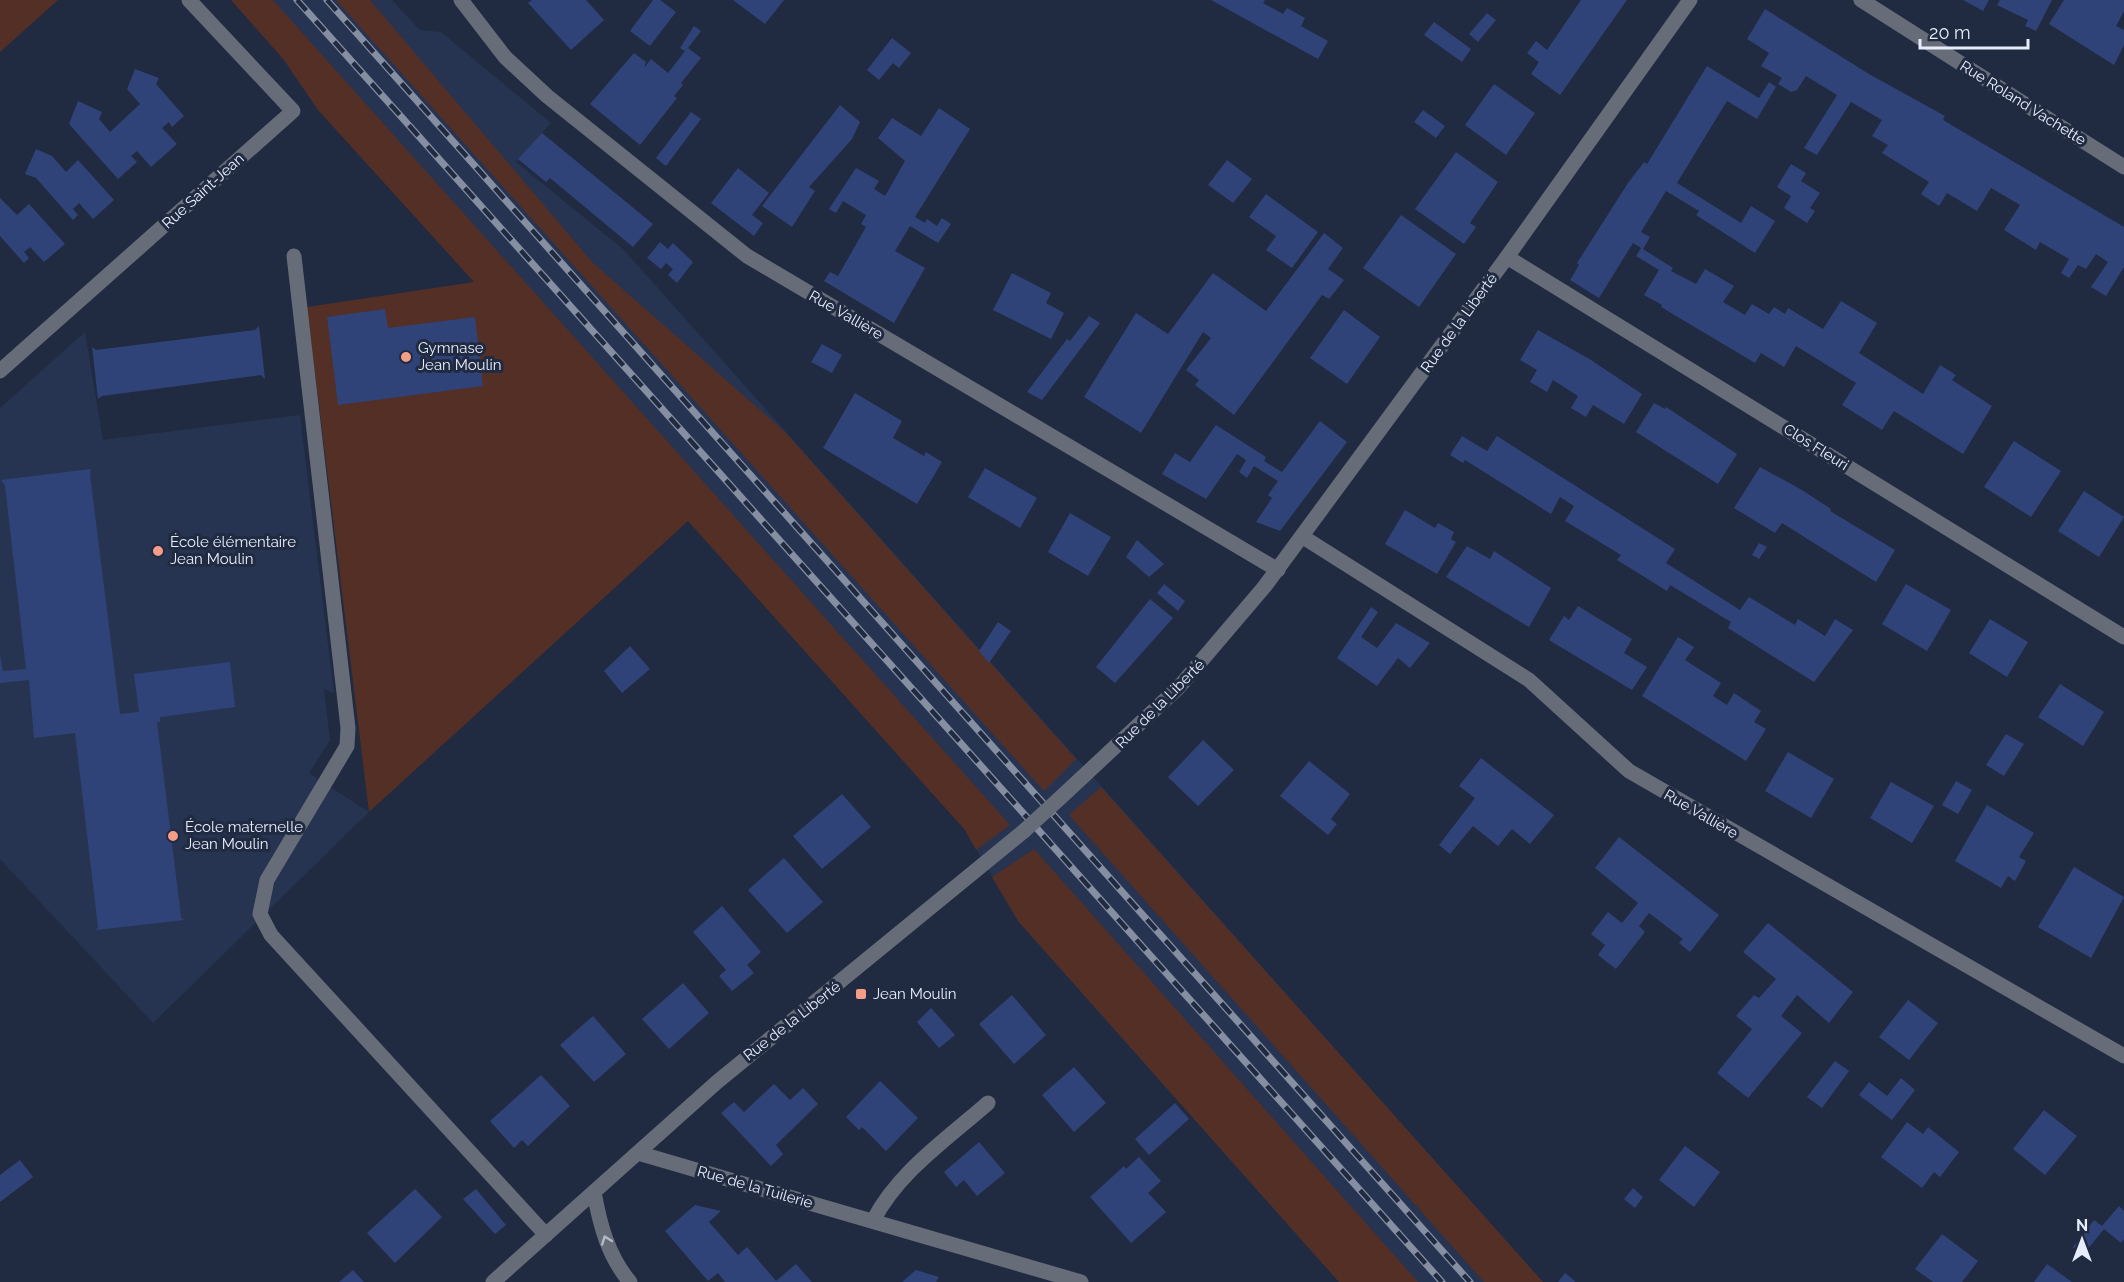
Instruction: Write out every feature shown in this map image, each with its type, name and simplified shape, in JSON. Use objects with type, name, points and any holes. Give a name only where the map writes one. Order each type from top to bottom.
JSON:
[{"type":"street","name":"Rue Saint-Jean","points":[[0,371],[293,111],[189,0]]},
{"type":"street","name":"Rue Vallière","points":[[460,0],[505,57],[547,96],[747,256],[1278,570]]},
{"type":"street","name":"Rue de la Liberté","points":[[493,1282],[738,1065],[1024,831],[1179,687],[1303,537],[1690,0]]},
{"type":"street","name":"Rue Roland Vachette","points":[[1861,0],[2124,167]]},
{"type":"street","points":[[294,256],[348,728],[347,746],[267,880],[260,914],[271,935],[546,1235]]},
{"type":"street","name":"Clos Fleuri","points":[[1507,257],[2124,637]]},
{"type":"street","name":"Rue Vallière","points":[[1303,537],[1522,675],[1610,756],[1638,777],[2124,1056]]},
{"type":"street","points":[[873,1221],[884,1199],[897,1183],[988,1103]]},
{"type":"street","name":"Rue de la Tuilerie","points":[[638,1153],[1081,1282]]},
{"type":"street","points":[[594,1192],[607,1244],[617,1265],[630,1282]]},
{"type":"shaded area","points":[[0,0],[58,0],[0,52]]},
{"type":"shaded area","points":[[231,0],[392,0],[420,30],[441,32],[551,123],[516,162],[624,250],[1543,1282],[1339,1282],[1018,921],[965,830],[416,214],[318,110],[284,60]]},
{"type":"shaded area","points":[[231,0],[273,0],[1010,825],[976,850],[965,830],[688,521],[369,812],[307,307],[474,282],[318,110],[284,60]]},
{"type":"shaded area","points":[[336,0],[370,0],[592,262],[785,432],[1076,759],[1044,791]]},
{"type":"shaded area","points":[[85,332],[103,440],[300,415],[334,693],[324,689],[330,740],[309,773],[369,812],[153,1023],[0,859],[0,408]]},
{"type":"shaded area","points":[[1101,787],[1543,1282],[1484,1282],[1069,815]]},
{"type":"shaded area","points":[[1034,849],[1418,1282],[1339,1282],[1018,921],[992,877]]},
{"type":"building","points":[[532,0],[586,0],[604,20],[571,50],[528,3]]},
{"type":"building","points":[[653,0],[660,0],[676,12],[650,46],[630,31]]},
{"type":"building","points":[[733,0],[784,0],[765,24]]},
{"type":"building","points":[[1211,0],[1265,0],[1263,3],[1283,14],[1287,8],[1305,18],[1301,26],[1328,41],[1318,59]]},
{"type":"building","points":[[1581,0],[1627,0],[1560,95],[1531,74],[1539,62],[1527,53],[1536,41],[1547,50]]},
{"type":"building","points":[[1963,0],[1989,0],[1983,11]]},
{"type":"building","points":[[2000,0],[2052,0],[2036,31],[2025,26],[2028,20],[1997,5]]},
{"type":"building","points":[[2064,0],[2124,0],[2124,11],[2116,26],[2124,30],[2124,45],[2114,65],[2049,24]]},
{"type":"building","points":[[1765,9],[1869,74],[1945,116],[1943,120],[2124,227],[2124,267],[2106,296],[2091,287],[2108,262],[2096,254],[2086,269],[2078,265],[2069,278],[2061,273],[2069,259],[2040,242],[2036,250],[2004,230],[2020,205],[1991,188],[1977,211],[1947,193],[1939,206],[1921,194],[1929,182],[1882,153],[1888,145],[1872,136],[1882,120],[1851,102],[1817,155],[1804,148],[1837,95],[1806,76],[1797,90],[1791,92],[1778,84],[1782,78],[1761,66],[1769,53],[1747,39]]},
{"type":"building","points":[[1487,13],[1496,20],[1478,42],[1469,34]]},
{"type":"building","points":[[1434,22],[1471,49],[1462,62],[1424,35]]},
{"type":"building","points":[[694,26],[701,31],[688,48],[701,58],[681,83],[683,85],[674,96],[677,98],[640,145],[590,104],[634,53],[646,62],[644,68],[651,59],[668,73],[685,51],[680,48]]},
{"type":"building","points":[[892,38],[911,53],[899,68],[893,63],[879,80],[867,70]]},
{"type":"building","points":[[1707,66],[1759,98],[1769,82],[1776,87],[1757,119],[1727,101],[1677,183],[1741,223],[1751,206],[1775,221],[1755,253],[1696,215],[1699,211],[1666,191],[1641,232],[1650,237],[1643,249],[1673,268],[1671,271],[1696,284],[1705,269],[1734,286],[1723,302],[1745,315],[1752,304],[1769,314],[1774,307],[1785,314],[1788,308],[1823,329],[1841,301],[1877,323],[1859,353],[1923,394],[1940,365],[1956,375],[1952,380],[1992,406],[1963,454],[1894,411],[1882,430],[1842,405],[1856,383],[1796,346],[1784,367],[1761,353],[1755,363],[1661,307],[1662,305],[1644,295],[1659,270],[1636,256],[1641,248],[1633,243],[1599,298],[1570,280],[1579,265],[1577,263],[1628,183],[1644,162],[1647,164]]},
{"type":"building","points":[[135,69],[159,78],[156,84],[184,116],[172,127],[169,122],[162,128],[177,144],[151,167],[137,151],[131,156],[137,162],[118,179],[69,124],[78,101],[102,112],[99,119],[110,132],[140,104],[127,89]]},
{"type":"building","points":[[1494,84],[1535,113],[1506,155],[1465,125]]},
{"type":"building","points":[[840,105],[860,122],[852,139],[809,187],[815,191],[792,227],[762,206]]},
{"type":"building","points":[[939,108],[970,129],[915,217],[925,223],[927,219],[937,226],[942,218],[951,224],[938,243],[910,226],[895,251],[925,268],[894,323],[824,281],[830,272],[838,276],[866,227],[861,224],[866,215],[843,201],[836,213],[829,209],[856,168],[879,181],[874,189],[885,196],[905,161],[878,138],[892,118],[921,136]]},
{"type":"building","points":[[1423,110],[1445,126],[1436,138],[1414,122]]},
{"type":"building","points":[[691,112],[701,119],[666,166],[656,158]]},
{"type":"building","points":[[542,133],[653,224],[633,247],[550,178],[546,182],[518,159]]},
{"type":"building","points":[[36,149],[52,156],[66,172],[78,160],[114,200],[93,219],[79,203],[73,209],[78,215],[73,220],[36,178],[25,174]]},
{"type":"building","points":[[1456,152],[1498,182],[1470,223],[1476,227],[1464,244],[1415,209]]},
{"type":"building","points":[[1227,160],[1252,179],[1233,203],[1208,185]]},
{"type":"building","points":[[1791,164],[1806,173],[1801,181],[1820,193],[1810,208],[1815,211],[1807,223],[1784,208],[1791,196],[1777,187]]},
{"type":"building","points":[[738,168],[769,193],[752,215],[763,223],[754,236],[711,203]]},
{"type":"building","points":[[1266,194],[1318,232],[1292,268],[1266,250],[1276,236],[1249,217]]},
{"type":"building","points":[[0,198],[17,215],[29,204],[65,244],[44,262],[30,247],[24,252],[29,258],[24,263],[0,236]]},
{"type":"building","points":[[1401,215],[1456,254],[1419,307],[1363,268]]},
{"type":"building","points":[[1324,233],[1343,248],[1328,269],[1344,280],[1329,299],[1322,295],[1234,415],[1195,385],[1199,380],[1186,370],[1211,338],[1203,332],[1141,433],[1084,397],[1136,313],[1168,334],[1213,273],[1266,311]]},
{"type":"building","points":[[660,242],[668,249],[673,243],[693,262],[677,283],[668,275],[673,269],[666,263],[661,269],[647,258]]},
{"type":"building","points":[[1012,273],[1051,293],[1046,303],[1064,313],[1051,339],[993,310]]},
{"type":"building","name":"Gymnase Jean Moulin","points":[[385,309],[388,328],[475,317],[483,386],[338,405],[327,317]]},
{"type":"building","points":[[1344,310],[1380,337],[1347,384],[1310,358]]},
{"type":"building","points":[[1089,316],[1100,323],[1042,400],[1027,392],[1067,339],[1070,341]]},
{"type":"building","points":[[259,326],[265,379],[261,375],[102,396],[98,399],[92,347],[96,350],[255,330]]},
{"type":"building","points":[[1538,330],[1591,360],[1642,394],[1624,424],[1593,405],[1586,417],[1571,408],[1578,396],[1553,380],[1547,392],[1530,382],[1537,370],[1520,360]]},
{"type":"building","points":[[822,344],[842,355],[832,373],[811,362]]},
{"type":"building","points":[[855,393],[902,421],[893,438],[924,456],[926,452],[942,462],[917,504],[823,448]]},
{"type":"building","points":[[1654,403],[1665,409],[1666,407],[1737,454],[1718,484],[1636,432]]},
{"type":"building","points":[[1320,421],[1347,442],[1280,531],[1256,522],[1272,498],[1268,495],[1278,481],[1254,466],[1247,478],[1239,472],[1246,460],[1237,454],[1206,499],[1162,474],[1175,453],[1190,462],[1216,425],[1266,457],[1264,461],[1282,472]]},
{"type":"building","points":[[1462,436],[1487,451],[1497,436],[1675,549],[1666,563],[1740,610],[1749,597],[1795,625],[1798,619],[1825,636],[1835,619],[1853,630],[1814,682],[1728,628],[1731,622],[1670,585],[1667,591],[1617,560],[1621,555],[1565,521],[1574,506],[1560,497],[1551,514],[1465,460],[1463,463],[1450,455]]},
{"type":"building","points":[[2014,441],[2061,471],[2031,517],[1984,487]]},
{"type":"building","points":[[1760,467],[1802,490],[1831,509],[1830,511],[1895,550],[1876,582],[1782,523],[1775,533],[1734,508]]},
{"type":"building","points":[[985,468],[1037,498],[1020,528],[968,497]]},
{"type":"building","points":[[91,469],[120,714],[139,712],[134,674],[230,662],[235,707],[160,717],[160,722],[157,722],[181,917],[184,920],[96,930],[98,927],[75,733],[34,738],[29,680],[0,683],[0,655],[3,671],[26,669],[5,485],[1,480]]},
{"type":"building","points":[[2084,491],[2124,517],[2099,557],[2058,531]]},
{"type":"building","points":[[1405,510],[1435,528],[1438,523],[1454,532],[1451,539],[1456,542],[1437,574],[1385,544]]},
{"type":"building","points":[[1070,513],[1111,537],[1088,576],[1048,552]]},
{"type":"building","points":[[1137,540],[1164,564],[1149,577],[1126,557]]},
{"type":"building","points":[[1759,543],[1767,547],[1759,559],[1752,555]]},
{"type":"building","points":[[1467,546],[1490,559],[1494,551],[1551,588],[1529,627],[1446,577]]},
{"type":"building","points":[[1164,584],[1185,601],[1178,611],[1157,593]]},
{"type":"building","points":[[1906,584],[1951,610],[1927,651],[1882,624]]},
{"type":"building","points":[[1150,599],[1173,618],[1115,683],[1096,667]]},
{"type":"building","points":[[1578,606],[1632,639],[1624,653],[1647,667],[1632,690],[1549,640],[1564,616],[1569,620]]},
{"type":"building","points":[[1371,607],[1378,612],[1361,637],[1377,648],[1396,623],[1430,643],[1410,668],[1398,658],[1377,686],[1337,658]]},
{"type":"building","points":[[1990,619],[2028,642],[2007,677],[1969,653]]},
{"type":"building","points":[[998,622],[1011,631],[989,663],[979,651]]},
{"type":"building","points":[[1678,637],[1694,647],[1685,660],[1721,683],[1713,696],[1727,705],[1734,693],[1761,711],[1754,722],[1766,729],[1746,761],[1642,696]]},
{"type":"building","points":[[630,646],[650,669],[622,693],[604,671]]},
{"type":"building","points":[[2060,684],[2104,712],[2083,746],[2038,717]]},
{"type":"building","points":[[2006,734],[2024,744],[2004,776],[1986,765]]},
{"type":"building","points":[[1203,740],[1234,770],[1198,806],[1168,777]]},
{"type":"building","points":[[1788,752],[1834,779],[1811,818],[1765,791]]},
{"type":"building","points":[[1481,758],[1554,815],[1530,844],[1512,829],[1498,846],[1473,826],[1450,854],[1439,845],[1475,798],[1459,786]]},
{"type":"building","points":[[1309,761],[1350,794],[1331,819],[1337,824],[1328,835],[1280,796]]},
{"type":"building","points":[[1956,781],[1972,790],[1958,814],[1942,805]]},
{"type":"building","points":[[1891,782],[1934,806],[1912,843],[1870,818]]},
{"type":"building","points":[[842,794],[871,827],[822,869],[793,836]]},
{"type":"building","points":[[1987,805],[2034,833],[2019,857],[2026,861],[2015,881],[2008,876],[2001,888],[1955,861]]},
{"type":"building","points":[[1619,837],[1719,915],[1690,952],[1679,943],[1683,939],[1649,913],[1639,926],[1645,932],[1616,969],[1598,955],[1605,945],[1591,934],[1608,912],[1622,923],[1638,903],[1595,868]]},
{"type":"building","points":[[784,858],[823,902],[787,933],[748,890]]},
{"type":"building","points":[[2074,867],[2124,897],[2091,958],[2038,927]]},
{"type":"building","points":[[722,906],[761,952],[747,965],[754,973],[732,991],[719,976],[726,970],[693,932]]},
{"type":"building","points":[[1768,923],[1853,992],[1829,1023],[1797,995],[1781,1016],[1802,1033],[1748,1098],[1717,1073],[1752,1029],[1736,1016],[1754,995],[1759,998],[1776,979],[1743,952]]},
{"type":"building","points":[[683,983],[709,1013],[669,1049],[642,1019]]},
{"type":"building","points":[[1012,995],[1046,1035],[1014,1064],[979,1024]]},
{"type":"building","points":[[1908,1000],[1938,1023],[1909,1060],[1879,1037]]},
{"type":"building","points":[[931,1008],[955,1035],[939,1048],[917,1022]]},
{"type":"building","points":[[593,1016],[626,1054],[594,1082],[560,1045]]},
{"type":"building","points":[[1835,1061],[1849,1071],[1822,1108],[1807,1097]]},
{"type":"building","points":[[1074,1067],[1106,1103],[1074,1132],[1042,1095]]},
{"type":"building","points":[[541,1075],[570,1106],[528,1146],[522,1140],[514,1148],[490,1121]]},
{"type":"building","points":[[1901,1078],[1915,1090],[1892,1120],[1859,1095],[1869,1082],[1887,1096]]},
{"type":"building","points":[[880,1081],[918,1118],[886,1151],[862,1127],[859,1130],[846,1117]]},
{"type":"building","points":[[774,1084],[790,1100],[803,1088],[818,1104],[776,1145],[783,1154],[771,1166],[721,1113],[734,1102],[744,1112]]},
{"type":"building","points":[[1175,1103],[1189,1119],[1149,1155],[1135,1139]]},
{"type":"building","points":[[2044,1110],[2077,1136],[2045,1175],[2013,1149]]},
{"type":"building","points":[[1907,1122],[1923,1134],[1928,1127],[1959,1152],[1940,1177],[1934,1172],[1922,1188],[1881,1157]]},
{"type":"building","points":[[979,1142],[1005,1173],[977,1196],[964,1180],[956,1187],[944,1172]]},
{"type":"building","points":[[1685,1146],[1720,1172],[1694,1207],[1659,1180]]},
{"type":"building","points":[[1139,1157],[1161,1181],[1148,1193],[1166,1212],[1131,1243],[1090,1197],[1124,1166],[1126,1169]]},
{"type":"building","points":[[20,1160],[33,1177],[0,1202],[0,1175]]},
{"type":"building","points":[[1633,1188],[1643,1197],[1635,1208],[1624,1199]]},
{"type":"building","points":[[415,1189],[442,1217],[395,1263],[367,1233]]},
{"type":"building","points":[[476,1189],[506,1225],[495,1234],[463,1199]]},
{"type":"building","points":[[695,1205],[721,1211],[709,1222],[738,1255],[747,1247],[776,1281],[796,1264],[812,1282],[725,1282],[718,1273],[708,1281],[665,1231]]},
{"type":"building","points":[[2119,1206],[2124,1211],[2124,1239],[2121,1243],[2104,1229],[2083,1255],[2073,1247],[2094,1220],[2102,1226]]},
{"type":"building","points":[[1942,1234],[1978,1261],[1962,1282],[1933,1282],[1915,1269]]},
{"type":"building","points":[[2047,1264],[2072,1282],[2034,1282]]},
{"type":"building","points":[[353,1270],[364,1282],[339,1282]]},
{"type":"building","points":[[916,1270],[939,1277],[936,1282],[902,1282]]},
{"type":"building","points":[[1565,1273],[1575,1281],[1558,1282]]},
{"type":"railway","points":[[297,0],[1442,1282]]},
{"type":"railway","points":[[327,0],[1470,1282]]},
{"type":"place","name":"Gymnase Jean Moulin","points":[[406,357]]},
{"type":"place","name":"École élémentaire Jean Moulin","points":[[158,551]]},
{"type":"place","name":"École maternelle Jean Moulin","points":[[173,836]]},
{"type":"place","name":"Jean Moulin","points":[[861,994]]}]
